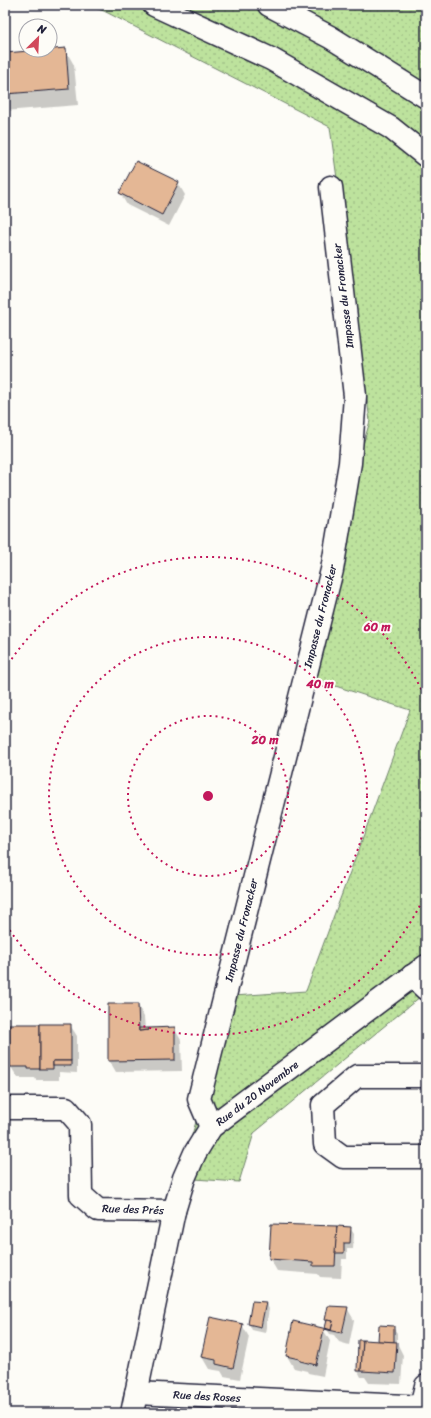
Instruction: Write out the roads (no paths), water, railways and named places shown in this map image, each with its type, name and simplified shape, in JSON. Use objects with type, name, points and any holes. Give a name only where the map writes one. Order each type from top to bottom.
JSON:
[{"type":"street","points":[[154,5],[271,60],[391,128],[426,156]]},
{"type":"street","points":[[270,5],[330,37],[426,97]]},
{"type":"street","name":"Impasse du Fronacker","points":[[210,1127],[199,1100],[332,570],[350,463],[355,396],[331,188]]},
{"type":"street","name":"Rue du 20 Novembre","points":[[134,1403],[174,1211],[184,1178],[195,1153],[210,1127],[421,977]]},
{"type":"street","points":[[426,1076],[357,1076],[323,1105],[325,1144],[343,1156],[426,1157]]},
{"type":"street","name":"Rue des Prés","points":[[5,1108],[66,1108],[80,1124],[82,1195],[98,1210],[174,1211]]},
{"type":"street","name":"Rue des Roses","points":[[134,1403],[424,1400]]}]
